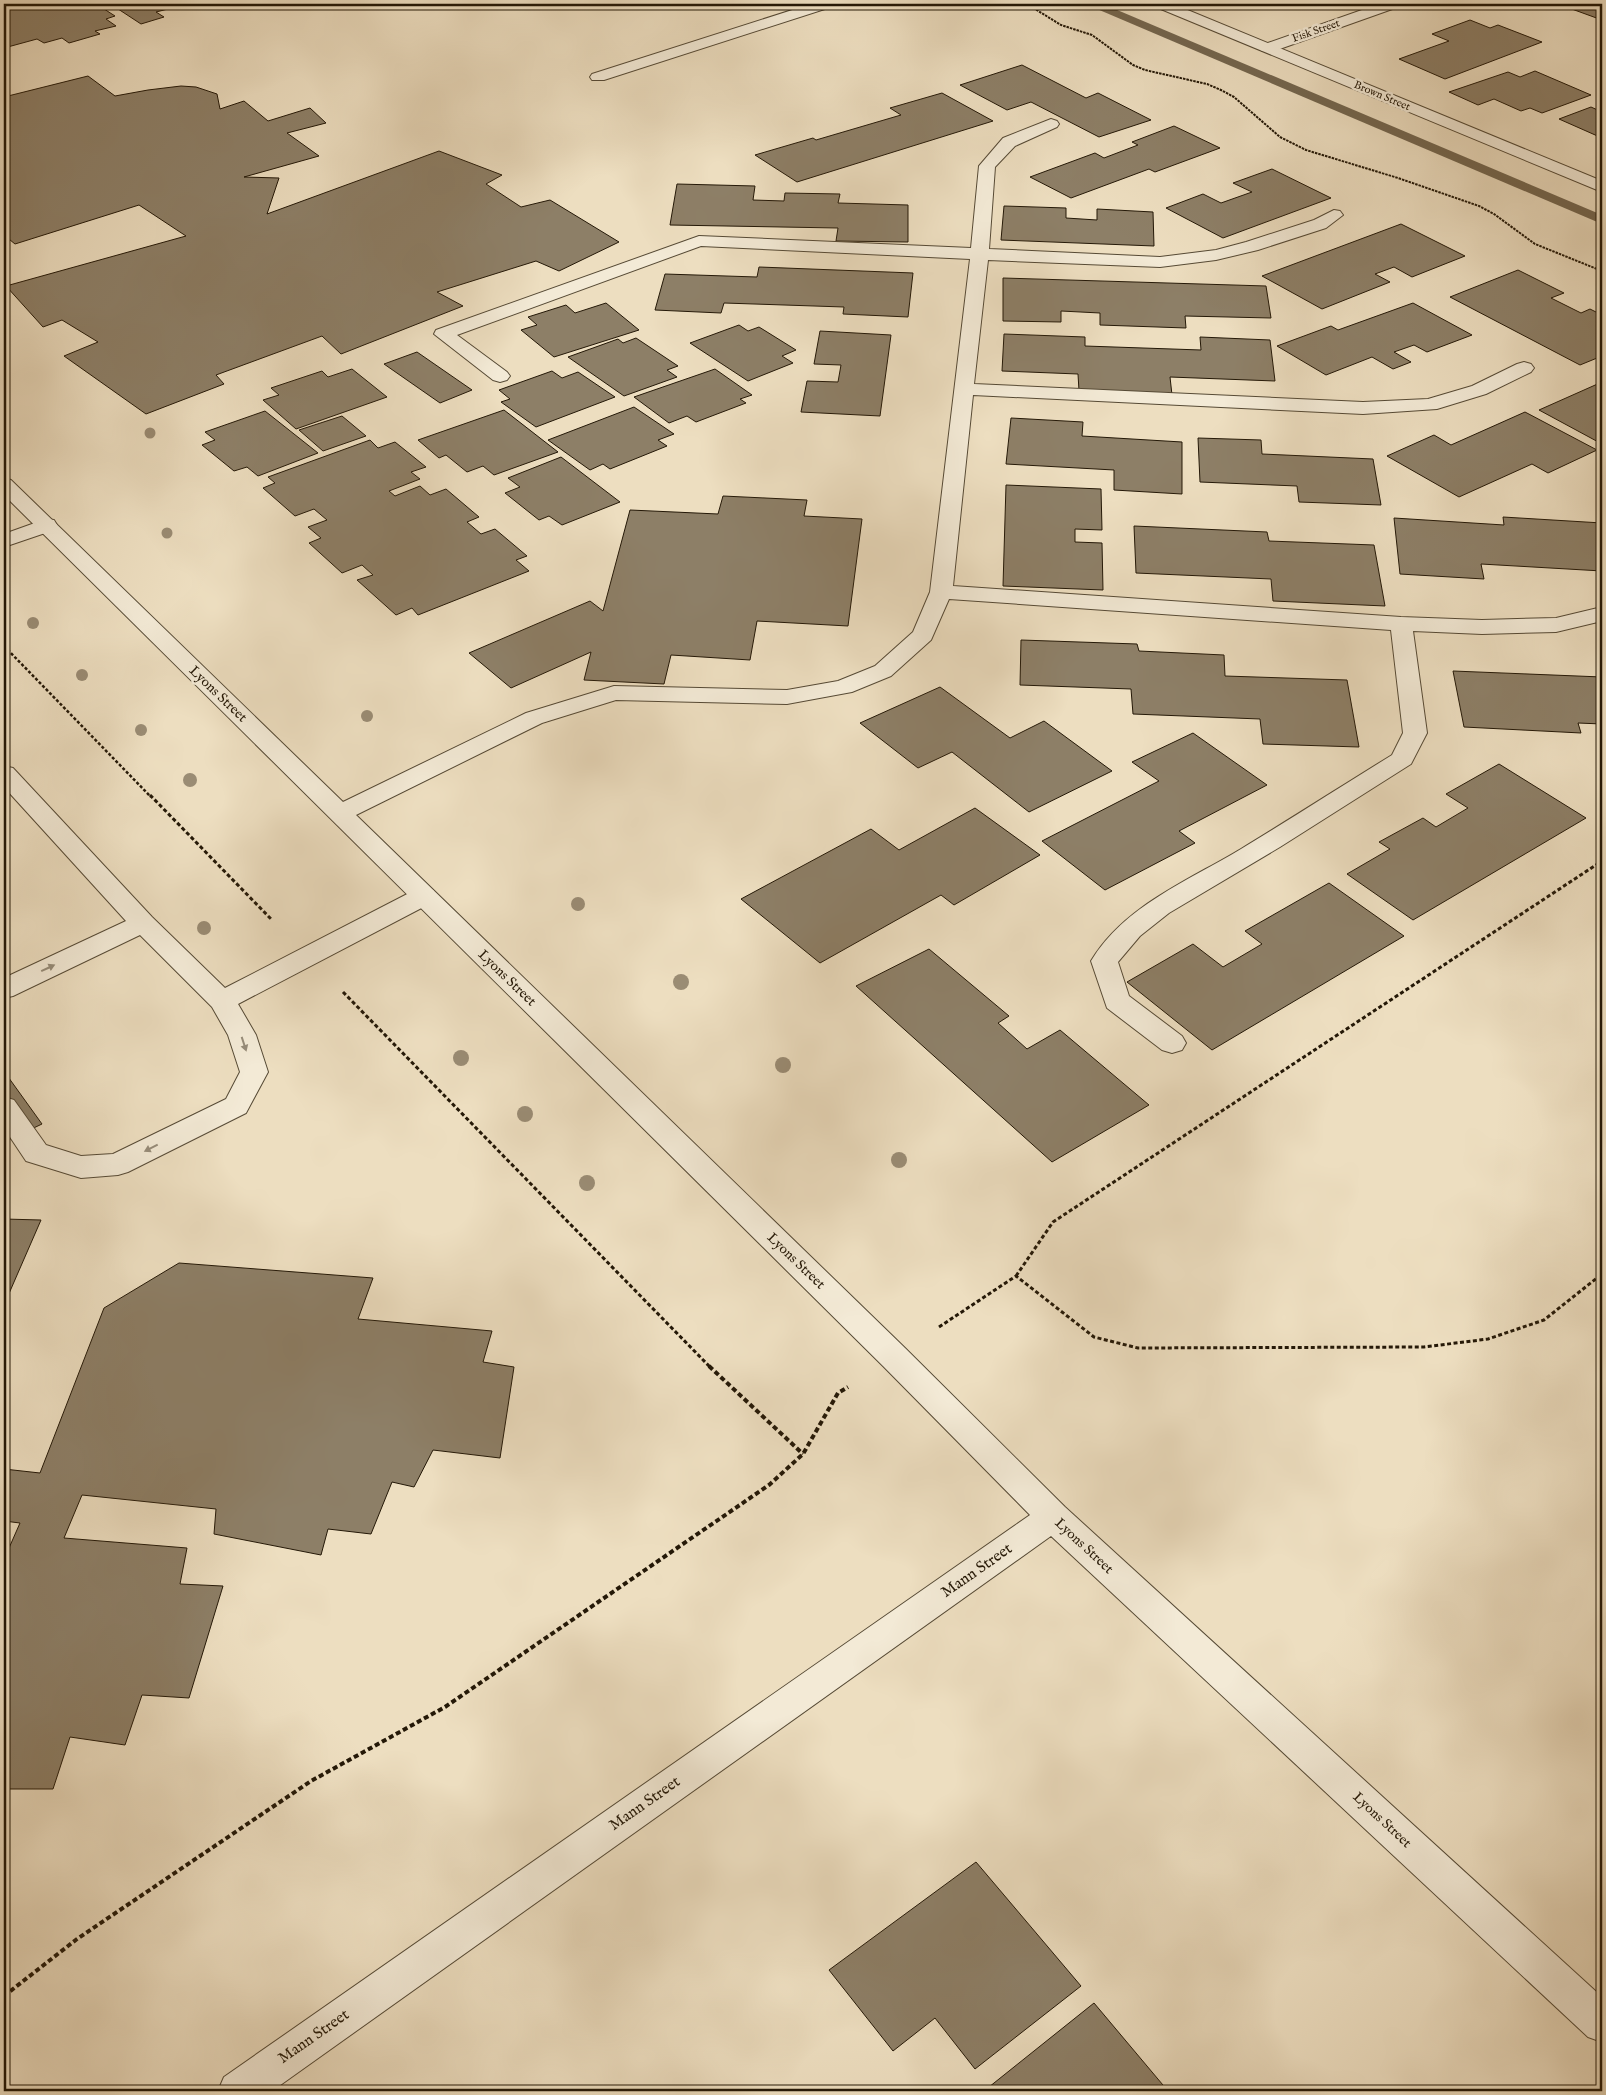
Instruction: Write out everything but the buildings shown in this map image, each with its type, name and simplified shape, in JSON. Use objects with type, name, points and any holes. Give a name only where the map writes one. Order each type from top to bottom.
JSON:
[{"type":"street","points":[[598,77],[826,4]]},
{"type":"street","name":"Brown Street","points":[[1162,4],[1602,187]]},
{"type":"street","name":"Fisk Street","points":[[1268,48],[1393,4]]},
{"type":"street","points":[[340,813],[534,718],[614,693],[787,698],[844,687],[883,671],[923,635],[941,592],[979,255],[987,166],[1009,142],[1051,124]]},
{"type":"street","points":[[500,376],[443,334],[699,241],[1160,262],[1216,255],[1252,246],[1320,224],[1334,215]]},
{"type":"street","points":[[964,389],[1363,408],[1430,405],[1479,390],[1524,368]]},
{"type":"street","name":"Lyons Street","points":[[4,484],[894,1357],[1053,1517],[1602,2023]]},
{"type":"street","points":[[4,541],[46,525]]},
{"type":"street","points":[[941,592],[1401,624],[1482,627],[1556,625],[1602,614]]},
{"type":"street","points":[[1172,1043],[1117,1001],[1104,962],[1117,942],[1153,910],[1227,868],[1402,759],[1415,733],[1401,624]]},
{"type":"street","points":[[4,774],[143,924],[222,1001],[242,1035],[254,1072],[236,1106],[118,1164],[81,1167],[36,1153],[4,1107]]},
{"type":"street","points":[[222,1001],[424,896]]},
{"type":"street","points":[[4,989],[143,924]]},
{"type":"street","name":"Mann Street","points":[[238,2091],[1053,1517]]},
{"type":"path","points":[[1016,4],[1023,4],[1036,9],[1061,25],[1092,35],[1133,65],[1145,70],[1207,84],[1221,90],[1234,97],[1280,137],[1306,150],[1398,178],[1479,206],[1494,214],[1535,244],[1602,271]]},
{"type":"path","points":[[4,646],[726,1384],[803,1454]]},
{"type":"path","points":[[4,1996],[76,1939],[311,1781],[453,1702],[770,1485],[803,1454],[838,1393],[1016,1276],[1053,1222],[1602,861]]},
{"type":"path","points":[[1016,1276],[1094,1337],[1138,1348],[1424,1347],[1488,1339],[1544,1320],[1602,1274]]},
{"type":"waterway","points":[[1094,4],[1602,220]]}]
